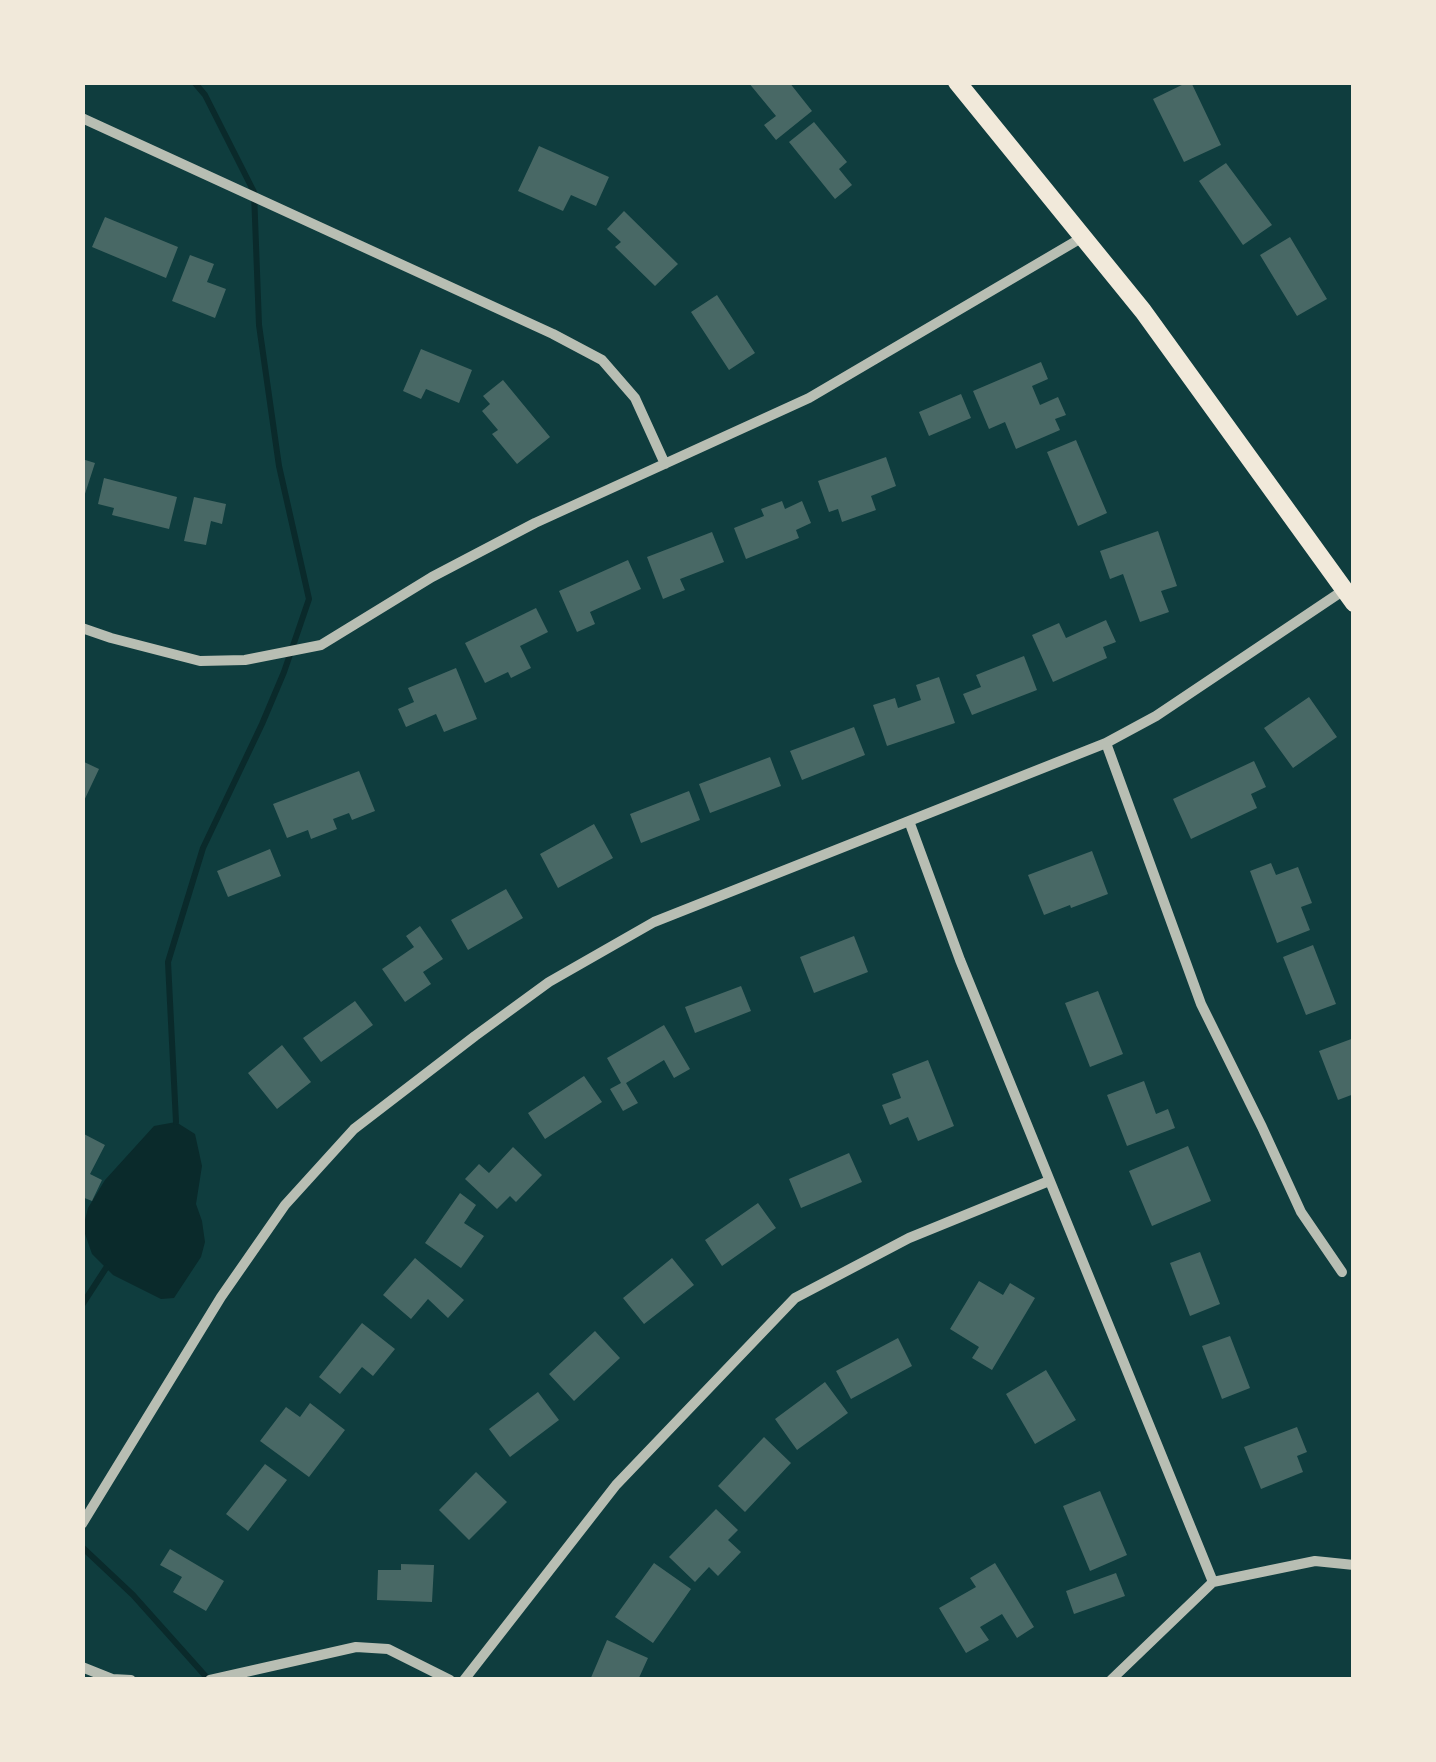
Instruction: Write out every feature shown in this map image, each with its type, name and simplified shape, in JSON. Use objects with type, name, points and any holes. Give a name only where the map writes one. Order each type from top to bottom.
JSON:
[{"type":"main road","points":[[957,82],[1143,311],[1348,596]]},
{"type":"street","points":[[82,118],[602,360],[635,398],[665,464]]},
{"type":"street","points":[[82,628],[200,660],[245,660],[321,645],[432,577],[535,523],[809,398],[1084,236]]},
{"type":"street","points":[[82,1524],[232,1282],[285,1205],[354,1130],[474,1036],[549,982],[654,922],[1106,743],[1348,596]]},
{"type":"street","points":[[1106,743],[1201,1004],[1302,1212],[1342,1272]]},
{"type":"street","points":[[909,821],[960,960],[1213,1582]]},
{"type":"street","points":[[464,1680],[616,1486],[795,1298],[909,1238],[1049,1181]]},
{"type":"street","points":[[1111,1680],[1213,1582],[1315,1561],[1354,1565]]},
{"type":"street","points":[[210,1680],[356,1647],[388,1649],[450,1680]]},
{"type":"street","points":[[82,1667],[112,1679],[131,1680]]},
{"type":"water","points":[[176,1122],[195,1134],[202,1166],[196,1204],[205,1242],[201,1257],[174,1298],[161,1299],[113,1275],[92,1254],[83,1228],[88,1208],[105,1180],[154,1126]]},
{"type":"building","points":[[748,82],[789,82],[812,111],[776,140],[764,125],[776,116]]},
{"type":"building","points":[[1188,82],[1221,145],[1184,162],[1153,99]]},
{"type":"building","points":[[814,122],[847,162],[839,169],[852,185],[835,199],[789,142]]},
{"type":"building","points":[[539,146],[609,177],[596,206],[571,195],[563,211],[518,191]]},
{"type":"building","points":[[1226,163],[1272,225],[1243,245],[1199,181]]},
{"type":"building","points":[[624,211],[678,264],[655,286],[615,247],[621,242],[607,229]]},
{"type":"building","points":[[105,217],[178,247],[166,278],[92,247]]},
{"type":"building","points":[[1290,237],[1327,299],[1297,316],[1260,255]]},
{"type":"building","points":[[190,255],[214,264],[207,282],[226,289],[215,318],[172,301]]},
{"type":"building","points":[[717,295],[755,353],[729,370],[691,312]]},
{"type":"building","points":[[421,349],[472,370],[459,403],[426,389],[421,399],[403,391]]},
{"type":"building","points":[[1041,362],[1048,379],[1032,386],[1040,405],[1058,397],[1066,415],[1055,419],[1060,430],[1016,449],[1005,422],[989,429],[973,391]]},
{"type":"building","points":[[503,380],[550,437],[517,464],[492,434],[498,430],[482,411],[490,404],[483,396]]},
{"type":"building","points":[[961,394],[971,418],[929,436],[919,412]]},
{"type":"building","points":[[1076,440],[1107,513],[1078,526],[1047,452]]},
{"type":"building","points":[[886,457],[896,486],[871,496],[876,510],[842,522],[838,509],[829,512],[818,481]]},
{"type":"building","points":[[82,459],[95,463],[83,500],[82,500]]},
{"type":"building","points":[[104,478],[177,497],[169,529],[112,515],[114,508],[98,504]]},
{"type":"building","points":[[194,497],[226,504],[222,524],[211,521],[206,545],[184,541]]},
{"type":"building","points":[[782,501],[785,509],[802,501],[811,523],[796,530],[799,538],[746,559],[734,528],[764,516],[761,509]]},
{"type":"building","points":[[1158,531],[1177,586],[1161,591],[1169,612],[1140,622],[1123,574],[1110,579],[1100,551]]},
{"type":"building","points":[[712,532],[724,562],[680,579],[685,590],[663,599],[647,557]]},
{"type":"building","points":[[628,560],[641,589],[590,612],[595,624],[577,632],[559,591]]},
{"type":"building","points":[[536,608],[548,632],[520,646],[531,668],[511,678],[508,672],[485,683],[465,643]]},
{"type":"building","points":[[1106,620],[1116,642],[1103,647],[1107,658],[1053,682],[1032,635],[1059,623],[1066,638]]},
{"type":"building","points":[[1024,656],[1037,690],[972,715],[963,694],[981,687],[976,675]]},
{"type":"building","points":[[456,668],[477,719],[444,732],[436,714],[406,727],[398,709],[414,702],[408,688]]},
{"type":"building","points":[[939,677],[955,723],[887,746],[873,705],[895,698],[898,708],[921,700],[916,685]]},
{"type":"building","points":[[1309,697],[1337,737],[1293,768],[1264,728]]},
{"type":"building","points":[[854,727],[865,755],[802,780],[790,751]]},
{"type":"building","points":[[770,757],[781,786],[710,813],[699,784]]},
{"type":"building","points":[[82,761],[99,769],[82,805]]},
{"type":"building","points":[[1254,761],[1266,787],[1251,794],[1257,808],[1191,839],[1173,799]]},
{"type":"building","points":[[359,771],[375,811],[352,820],[349,813],[333,819],[337,829],[311,839],[308,830],[287,838],[273,804]]},
{"type":"building","points":[[689,791],[700,820],[641,843],[630,814]]},
{"type":"building","points":[[594,824],[613,858],[558,888],[540,854]]},
{"type":"building","points":[[270,849],[281,876],[228,897],[217,871]]},
{"type":"building","points":[[1092,851],[1108,894],[1044,915],[1028,875]]},
{"type":"building","points":[[1271,863],[1276,875],[1298,867],[1312,903],[1301,907],[1310,930],[1277,943],[1250,871]]},
{"type":"building","points":[[506,889],[523,918],[468,950],[451,920]]},
{"type":"building","points":[[420,926],[443,959],[423,972],[431,984],[405,1002],[382,969],[414,947],[406,936]]},
{"type":"building","points":[[854,936],[868,972],[814,993],[800,957]]},
{"type":"building","points":[[1313,945],[1336,1004],[1306,1015],[1283,957]]},
{"type":"building","points":[[741,986],[751,1011],[695,1033],[685,1007]]},
{"type":"building","points":[[1098,991],[1123,1054],[1090,1067],[1065,1003]]},
{"type":"building","points":[[355,1001],[373,1025],[321,1062],[303,1038]]},
{"type":"building","points":[[664,1025],[690,1069],[674,1078],[664,1060],[626,1083],[638,1103],[623,1111],[610,1089],[621,1083],[607,1058]]},
{"type":"building","points":[[1354,1038],[1354,1094],[1338,1100],[1319,1051]]},
{"type":"building","points":[[282,1045],[311,1082],[277,1109],[248,1073]]},
{"type":"building","points":[[928,1060],[954,1126],[918,1141],[908,1117],[890,1125],[882,1105],[901,1098],[892,1074]]},
{"type":"building","points":[[584,1076],[602,1102],[545,1139],[528,1113]]},
{"type":"building","points":[[1144,1081],[1156,1114],[1168,1109],[1175,1128],[1127,1146],[1107,1095]]},
{"type":"building","points":[[82,1133],[105,1145],[90,1174],[102,1180],[92,1201],[82,1197]]},
{"type":"building","points":[[1188,1146],[1211,1201],[1152,1226],[1129,1171]]},
{"type":"building","points":[[513,1147],[542,1175],[516,1202],[510,1196],[497,1209],[465,1179],[479,1164],[489,1173]]},
{"type":"building","points":[[849,1153],[862,1182],[801,1208],[789,1179]]},
{"type":"building","points":[[460,1193],[476,1205],[464,1223],[484,1236],[461,1268],[425,1243]]},
{"type":"building","points":[[758,1203],[776,1228],[722,1266],[705,1240]]},
{"type":"building","points":[[1200,1252],[1220,1304],[1190,1316],[1170,1263]]},
{"type":"building","points":[[415,1258],[464,1300],[448,1318],[428,1299],[411,1319],[383,1295]]},
{"type":"building","points":[[672,1258],[694,1285],[644,1324],[623,1298]]},
{"type":"building","points":[[979,1281],[1003,1295],[1010,1283],[1035,1298],[992,1370],[972,1358],[979,1347],[950,1329]]},
{"type":"building","points":[[362,1323],[395,1349],[373,1376],[362,1367],[340,1394],[319,1377]]},
{"type":"building","points":[[595,1331],[620,1358],[574,1401],[549,1374]]},
{"type":"building","points":[[1230,1336],[1250,1388],[1222,1399],[1202,1346]]},
{"type":"building","points":[[898,1338],[912,1366],[851,1399],[836,1371]]},
{"type":"building","points":[[1046,1370],[1076,1420],[1035,1444],[1006,1394]]},
{"type":"building","points":[[825,1382],[848,1413],[797,1450],[775,1419]]},
{"type":"building","points":[[538,1392],[559,1420],[510,1457],[489,1429]]},
{"type":"building","points":[[310,1403],[345,1430],[309,1477],[260,1441],[286,1407],[300,1417]]},
{"type":"building","points":[[1297,1427],[1307,1452],[1297,1456],[1303,1472],[1261,1489],[1244,1447]]},
{"type":"building","points":[[764,1437],[791,1463],[745,1512],[718,1486]]},
{"type":"building","points":[[265,1464],[287,1480],[248,1531],[226,1514]]},
{"type":"building","points":[[476,1472],[507,1502],[469,1540],[439,1510]]},
{"type":"building","points":[[1100,1491],[1127,1555],[1090,1571],[1063,1506]]},
{"type":"building","points":[[716,1509],[738,1530],[728,1540],[741,1552],[718,1576],[709,1567],[695,1582],[669,1557]]},
{"type":"building","points":[[170,1549],[224,1581],[206,1611],[173,1592],[182,1577],[160,1565]]},
{"type":"building","points":[[654,1563],[691,1589],[653,1643],[615,1617]]},
{"type":"building","points":[[995,1563],[1034,1627],[1017,1638],[1002,1614],[980,1627],[989,1640],[966,1653],[939,1608],[976,1587],[970,1578]]},
{"type":"building","points":[[401,1564],[434,1565],[432,1602],[377,1600],[378,1570],[401,1570]]},
{"type":"building","points":[[1116,1573],[1125,1596],[1074,1614],[1066,1591]]},
{"type":"building","points":[[607,1640],[648,1658],[638,1680],[590,1680]]},
{"type":"waterway","points":[[176,1122],[168,962],[203,848],[262,724],[309,599],[279,466],[259,325],[254,192],[205,95],[194,82]]},
{"type":"waterway","points":[[82,1305],[106,1268]]},
{"type":"waterway","points":[[82,1547],[133,1595],[209,1680]]}]
